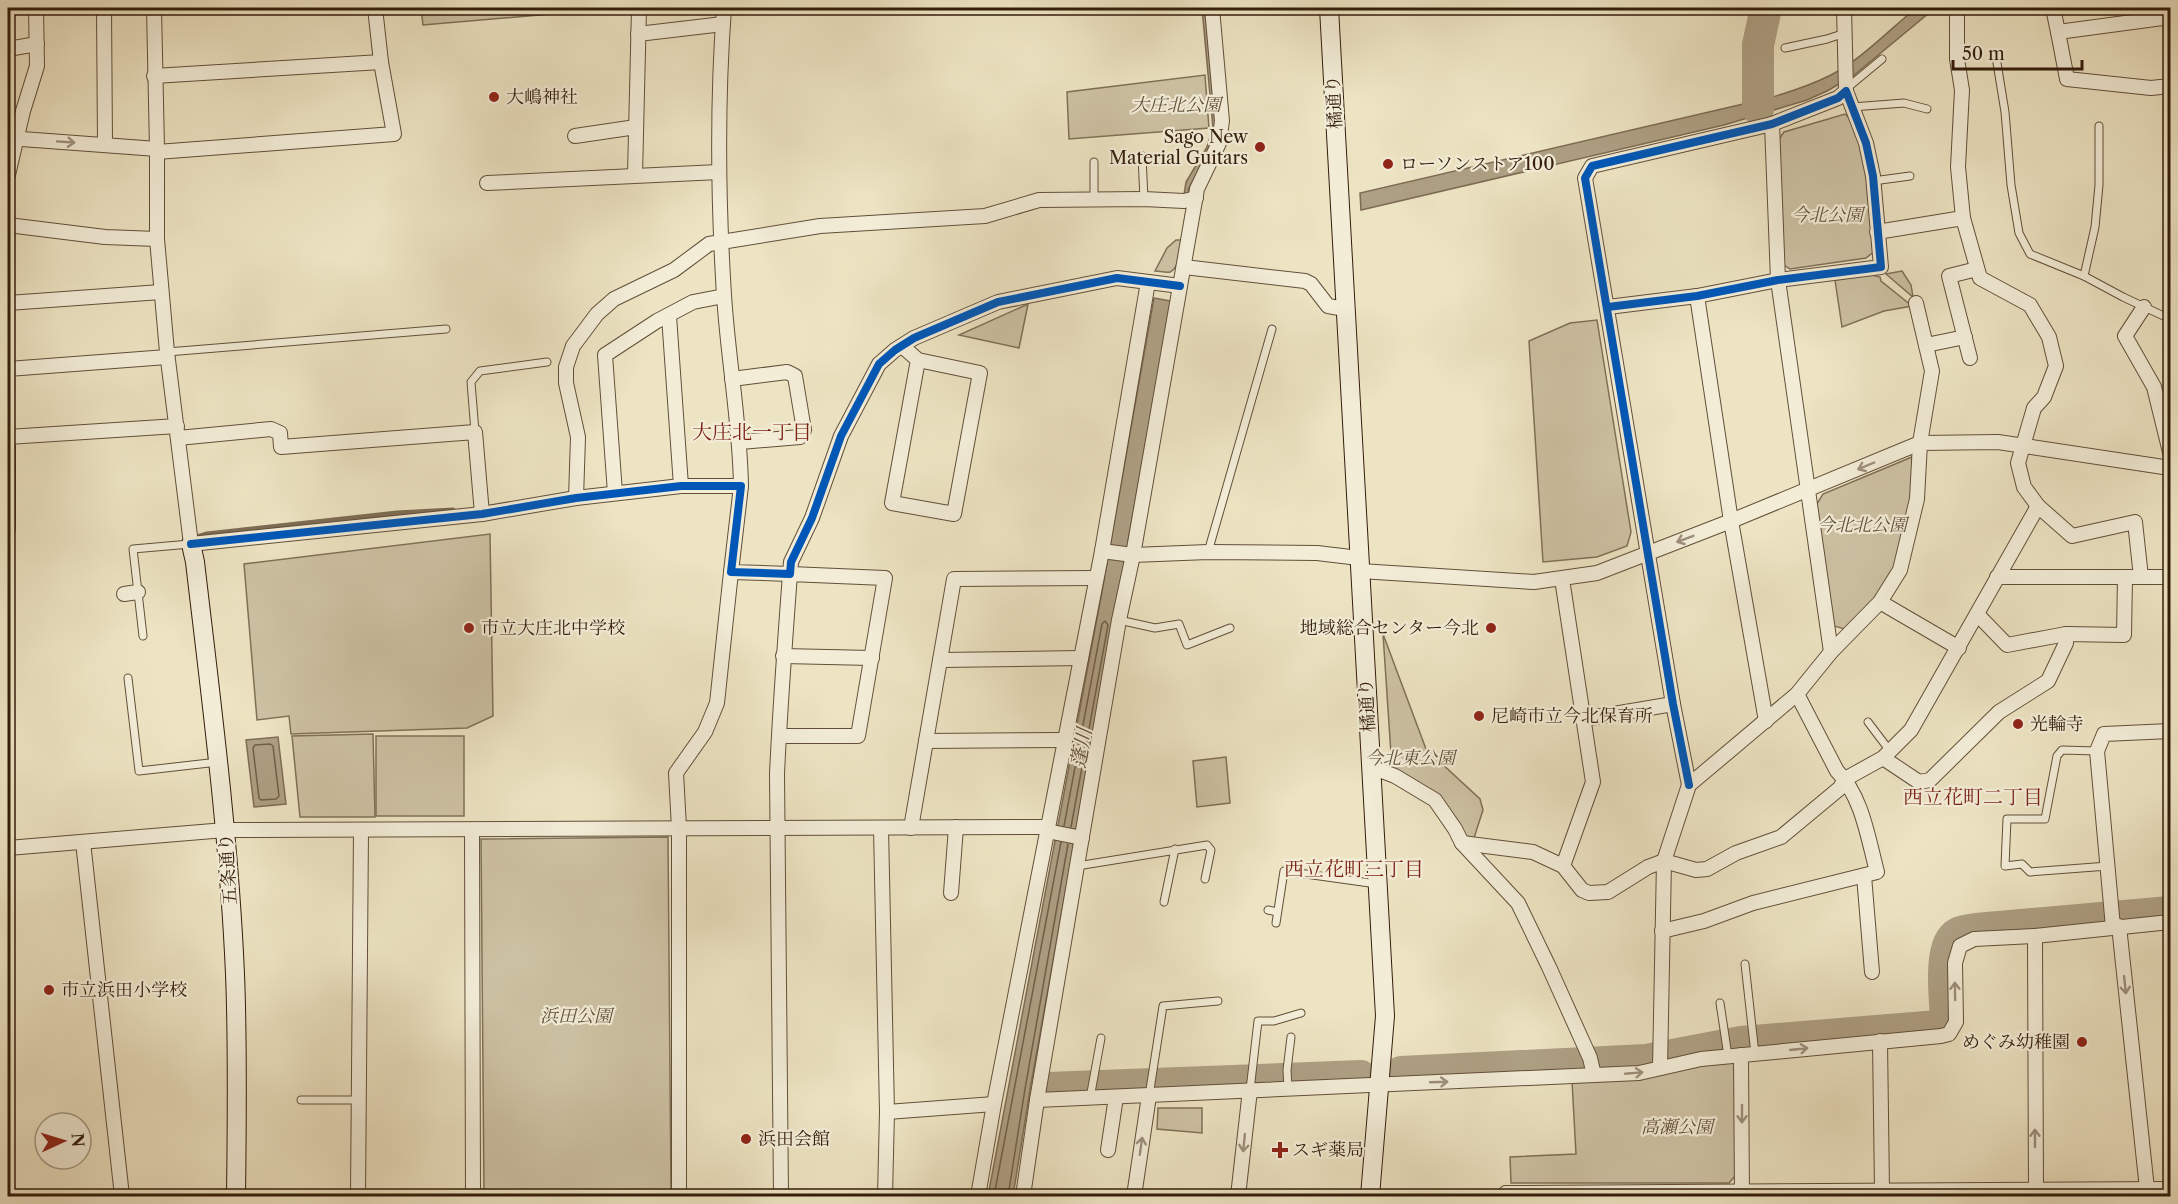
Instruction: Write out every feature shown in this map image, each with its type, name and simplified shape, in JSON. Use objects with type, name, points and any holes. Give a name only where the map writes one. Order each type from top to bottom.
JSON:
[{"type":"street","points":[[8,175],[12,138],[37,66],[36,8]]},
{"type":"street","points":[[104,8],[105,145]]},
{"type":"street","points":[[154,8],[157,239],[167,355],[191,544],[482,514],[576,498],[681,486],[741,486]]},
{"type":"street","points":[[12,138],[157,150],[395,137],[381,62],[375,8]]},
{"type":"street","points":[[635,176],[639,8]]},
{"type":"street","points":[[679,1197],[679,828],[676,773],[705,732],[717,703],[741,486],[740,442],[724,296],[722,241],[719,92],[724,8]]},
{"type":"street","points":[[1023,1197],[1080,838],[1184,267],[1191,199],[1219,143],[1222,121],[1212,8]]},
{"type":"street","name":"橘通り","points":[[1329,8],[1385,1016],[1370,1197]]},
{"type":"street","points":[[1608,307],[1697,296],[1778,280],[1881,267],[1873,181],[1866,143],[1846,88],[1844,8]]},
{"type":"street","points":[[2053,8],[2067,79],[2151,88],[2170,86]]},
{"type":"street","points":[[1957,17],[1958,59],[1962,90],[1958,167],[1963,218],[1977,270],[1980,278],[2030,305],[2049,338],[2056,366],[2044,397],[2034,408],[2021,446],[2018,463],[2024,487],[2038,506],[2072,537],[2134,522],[2141,578]]},
{"type":"street","points":[[2058,32],[2170,17]]},
{"type":"street","points":[[638,34],[723,24]]},
{"type":"street","points":[[8,50],[37,44]]},
{"type":"street","points":[[154,76],[381,62]]},
{"type":"street","points":[[1660,1062],[1664,861],[1689,785],[1673,704],[1585,178],[1592,166],[1772,124],[1838,98],[1846,88]]},
{"type":"street","points":[[1772,124],[1778,280],[1831,652]]},
{"type":"street","points":[[575,136],[636,127]]},
{"type":"street","points":[[487,183],[720,172]]},
{"type":"street","points":[[576,498],[579,437],[566,383],[566,367],[573,346],[597,314],[614,299],[674,270],[709,244],[820,226],[985,216],[1039,200],[1191,199]]},
{"type":"street","points":[[1877,232],[1963,218]]},
{"type":"street","points":[[8,225],[105,237],[157,239]]},
{"type":"street","points":[[1184,267],[1305,281],[1311,284],[1329,306],[1345,309]]},
{"type":"street","points":[[1970,358],[1949,276],[1977,270]]},
{"type":"street","points":[[781,1197],[777,774],[783,656],[791,562],[812,518],[841,436],[879,364],[914,338],[998,302],[1117,278],[1180,286]]},
{"type":"street","points":[[978,1197],[994,1104],[1050,831],[1096,578],[1105,551],[1148,282]]},
{"type":"street","points":[[8,303],[161,292]]},
{"type":"street","points":[[615,493],[605,355],[657,321],[693,302],[724,296]]},
{"type":"street","points":[[1697,296],[1731,521],[1766,721]]},
{"type":"street","points":[[1689,785],[1797,694],[1831,652],[1880,602],[1900,570],[1917,499],[1920,443],[1932,371],[1916,303]]},
{"type":"street","points":[[2144,307],[2125,336],[2154,387],[2170,452]]},
{"type":"street","points":[[669,316],[681,486]]},
{"type":"street","points":[[1926,345],[1965,337]]},
{"type":"street","points":[[902,346],[918,360],[980,373],[954,514],[892,503],[918,360]]},
{"type":"street","points":[[8,369],[167,355]]},
{"type":"street","points":[[732,380],[787,372],[795,375],[804,430],[800,437],[740,442]]},
{"type":"street","points":[[8,529],[8,437],[271,429],[280,433],[281,447],[475,432],[482,514]]},
{"type":"street","points":[[1105,551],[1131,555],[1208,552],[1317,553],[1359,564],[1534,582],[1597,573],[1920,443],[1998,442],[2170,468],[2170,460]]},
{"type":"street","points":[[1461,843],[1533,852],[1563,866],[1582,890],[1589,893],[1608,892],[1648,867],[1664,861],[1696,870],[1707,869],[1737,853],[1781,837],[1840,788],[1845,779],[1886,754],[1911,730],[2038,506]]},
{"type":"street","name":"五条通り","points":[[191,544],[195,562],[225,830],[235,973],[236,1197]]},
{"type":"street","points":[[731,572],[885,578],[858,736],[779,735]]},
{"type":"street","points":[[1997,577],[2170,577]]},
{"type":"street","points":[[1978,615],[2007,645],[2066,634],[2124,635],[2125,577]]},
{"type":"street","points":[[911,828],[954,579],[1096,578]]},
{"type":"street","points":[[1562,579],[1593,782],[1563,866]]},
{"type":"street","points":[[1880,602],[1959,648]]},
{"type":"street","points":[[1886,754],[1918,782],[1930,780],[1999,712],[2048,681],[2066,643],[2066,634]]},
{"type":"street","points":[[783,656],[872,658]]},
{"type":"street","points":[[940,660],[1081,658]]},
{"type":"street","points":[[1662,931],[1704,921],[1753,903],[1877,872],[1858,804],[1845,779],[1836,771],[1797,694]]},
{"type":"street","points":[[1584,719],[1673,704]]},
{"type":"street","points":[[2149,1193],[2114,922],[2097,751],[2104,734],[2170,731]]},
{"type":"street","points":[[926,741],[1065,740]]},
{"type":"street","points":[[1371,767],[1395,776],[1435,800],[1455,829],[1461,843],[1518,903],[1592,1068]]},
{"type":"street","points":[[881,828],[887,1112],[885,1197]]},
{"type":"street","points":[[8,848],[225,830],[956,828],[1050,831],[1080,838]]},
{"type":"street","points":[[951,893],[956,828]]},
{"type":"street","points":[[358,1197],[361,830]]},
{"type":"street","points":[[472,830],[473,1197]]},
{"type":"street","points":[[83,842],[122,1197]]},
{"type":"street","points":[[1864,876],[1872,972]]},
{"type":"street","points":[[1037,1100],[1288,1086],[1380,1084],[1592,1068],[1639,1073],[1660,1062],[1701,1059],[1742,1052],[1949,1034],[1956,1022],[1955,963],[1960,946],[1974,939],[2034,936],[2114,922],[2170,922]]},
{"type":"street","points":[[2034,936],[2036,1193]]},
{"type":"street","points":[[1880,1041],[1882,1190]]},
{"type":"street","points":[[1742,1052],[1742,1193]]},
{"type":"street","points":[[1238,1197],[1250,1088]]},
{"type":"street","points":[[1134,1197],[1149,1094]]},
{"type":"street","points":[[1108,1150],[1116,1097]]},
{"type":"street","points":[[887,1112],[994,1104]]},
{"type":"street","points":[[1505,1197],[1506,1193],[1742,1193],[1882,1190],[2149,1193],[2170,1189]]},
{"type":"lane","points":[[1785,48],[1845,33]]},
{"type":"lane","points":[[1846,88],[1882,59]]},
{"type":"lane","points":[[1997,63],[2019,233],[2030,254],[2084,276],[2170,319]]},
{"type":"lane","points":[[1852,107],[1904,103],[1927,109]]},
{"type":"lane","points":[[2084,276],[2095,227],[2099,185],[2099,126]]},
{"type":"lane","points":[[1142,156],[1144,199]]},
{"type":"lane","points":[[1094,162],[1094,199]]},
{"type":"lane","points":[[1873,181],[1910,176]]},
{"type":"lane","points":[[167,355],[446,329]]},
{"type":"lane","points":[[1208,552],[1272,329]]},
{"type":"lane","points":[[475,432],[471,382],[480,371],[547,362]]},
{"type":"lane","points":[[143,636],[131,593],[133,549],[191,544]]},
{"type":"lane","points":[[1119,620],[1155,628],[1179,624],[1188,645],[1230,628]]},
{"type":"lane","points":[[128,678],[139,771],[218,762]]},
{"type":"lane","points":[[1868,722],[1886,754]]},
{"type":"lane","points":[[2097,751],[2062,750],[2057,756],[2045,819],[2007,819],[2005,866],[2022,864],[2030,872],[2108,866]]},
{"type":"lane","points":[[1077,866],[1207,845],[1211,850],[1205,879]]},
{"type":"lane","points":[[1164,902],[1175,849]]},
{"type":"lane","points":[[1276,923],[1284,871],[1377,884]]},
{"type":"lane","points":[[1268,910],[1277,912]]},
{"type":"lane","points":[[1720,1003],[1726,1041],[1742,1052],[1754,1036],[1745,964]]},
{"type":"lane","points":[[1149,1094],[1163,1006],[1218,1001]]},
{"type":"lane","points":[[1250,1088],[1258,1021],[1274,1022],[1301,1013]]},
{"type":"lane","points":[[1288,1086],[1287,1070],[1291,1037]]},
{"type":"lane","points":[[1090,1096],[1101,1038]]},
{"type":"lane","points":[[301,1100],[358,1100]]},
{"type":"green space","points":[[421,8],[585,8],[585,11],[423,25]]},
{"type":"green space","name":"大庄北公園","points":[[1205,75],[1209,128],[1069,139],[1067,92]]},
{"type":"green space","name":"今北公園","points":[[1845,114],[1860,139],[1864,157],[1875,251],[1866,258],[1790,269],[1784,265],[1779,139],[1784,132]]},
{"type":"green space","points":[[1176,240],[1183,240],[1176,267],[1170,272],[1155,271],[1167,248]]},
{"type":"green space","points":[[1902,271],[1911,285],[1913,297],[1886,274]]},
{"type":"green space","points":[[1872,275],[1880,277],[1881,281],[1912,306],[1884,311],[1842,327],[1835,280]]},
{"type":"green space","points":[[1028,304],[1019,348],[959,335]]},
{"type":"green space","points":[[1597,320],[1631,532],[1627,546],[1597,557],[1543,562],[1529,341],[1570,323]]},
{"type":"green space","name":"今北北公園","points":[[1912,457],[1916,461],[1913,500],[1895,571],[1874,602],[1848,630],[1834,626],[1815,507],[1823,494]]},
{"type":"green space","points":[[490,534],[493,716],[467,728],[291,734],[289,716],[257,720],[244,564]]},
{"type":"green space","name":"今北東公園","points":[[1383,634],[1426,749],[1480,799],[1483,810],[1474,838],[1463,837],[1436,795],[1392,769]]},
{"type":"green space","points":[[373,734],[375,817],[300,817],[292,736]]},
{"type":"green space","points":[[376,736],[464,736],[464,816],[376,816]]},
{"type":"green space","points":[[1226,757],[1230,803],[1197,807],[1193,761]]},
{"type":"green space","name":"浜田公園","points":[[668,837],[671,1193],[484,1192],[481,839]]},
{"type":"green space","name":"高瀬公園","points":[[1731,1060],[1736,1064],[1735,1176],[1729,1183],[1511,1183],[1510,1157],[1576,1154],[1572,1081]]},
{"type":"green space","points":[[1158,1108],[1202,1108],[1202,1133],[1157,1129]]},
{"type":"water","points":[[1202,8],[1206,8],[1215,78],[1215,132],[1210,152],[1188,190],[1191,195],[1183,230],[1187,205],[1184,195],[1186,182],[1207,147],[1213,128]]},
{"type":"water","points":[[1916,8],[1935,8],[1853,76],[1807,100],[1724,125],[1361,210],[1360,193],[1769,98],[1800,88],[1831,75],[1854,61]]},
{"type":"water","name":"蓬川","points":[[1154,298],[1171,301],[1013,1196],[988,1196],[1101,597]]},
{"type":"water","points":[[278,737],[286,804],[254,807],[246,740]]},
{"type":"waterway","points":[[1758,109],[1758,45],[1766,8]]},
{"type":"waterway","points":[[197,537],[397,513],[453,510]]},
{"type":"waterway","points":[[1401,1072],[1646,1060],[1741,1042],[1938,1026],[1946,1018],[1944,975],[1946,952],[1949,942],[1959,933],[1976,929],[2170,912]]},
{"type":"waterway","points":[[1048,1088],[1361,1076]]},
{"type":"cycle path","points":[[1608,307],[1697,296],[1778,280],[1881,267],[1873,176],[1866,143],[1846,91],[1838,98],[1772,124],[1592,166],[1585,178],[1673,704],[1689,785]]},
{"type":"cycle path","points":[[191,544],[482,514],[576,498],[681,486],[741,486],[731,572],[790,574],[791,562],[812,518],[841,436],[879,364],[895,350],[914,338],[998,302],[1117,278],[1180,286]]},
{"type":"place","name":"大嶋神社","points":[[494,97]]},
{"type":"place","name":"Sago New Material Guitars","points":[[1260,147]]},
{"type":"place","name":"ローソンストア100","points":[[1388,164]]},
{"type":"place","name":"市立大庄北中学校","points":[[469,628]]},
{"type":"place","name":"地域総合センター今北","points":[[1491,628]]},
{"type":"place","name":"尼崎市立今北保育所","points":[[1479,716]]},
{"type":"place","name":"光輪寺","points":[[2018,724]]},
{"type":"place","name":"市立浜田小学校","points":[[49,990]]},
{"type":"place","name":"めぐみ幼稚園","points":[[2082,1042]]},
{"type":"place","name":"浜田会館","points":[[746,1139]]},
{"type":"place","name":"スギ薬局","points":[[1280,1150]]},
{"type":"district","name":"大庄北一丁目","points":[[752,432]]},
{"type":"district","name":"西立花町二丁目","points":[[1973,797]]},
{"type":"district","name":"西立花町三丁目","points":[[1354,869]]}]
